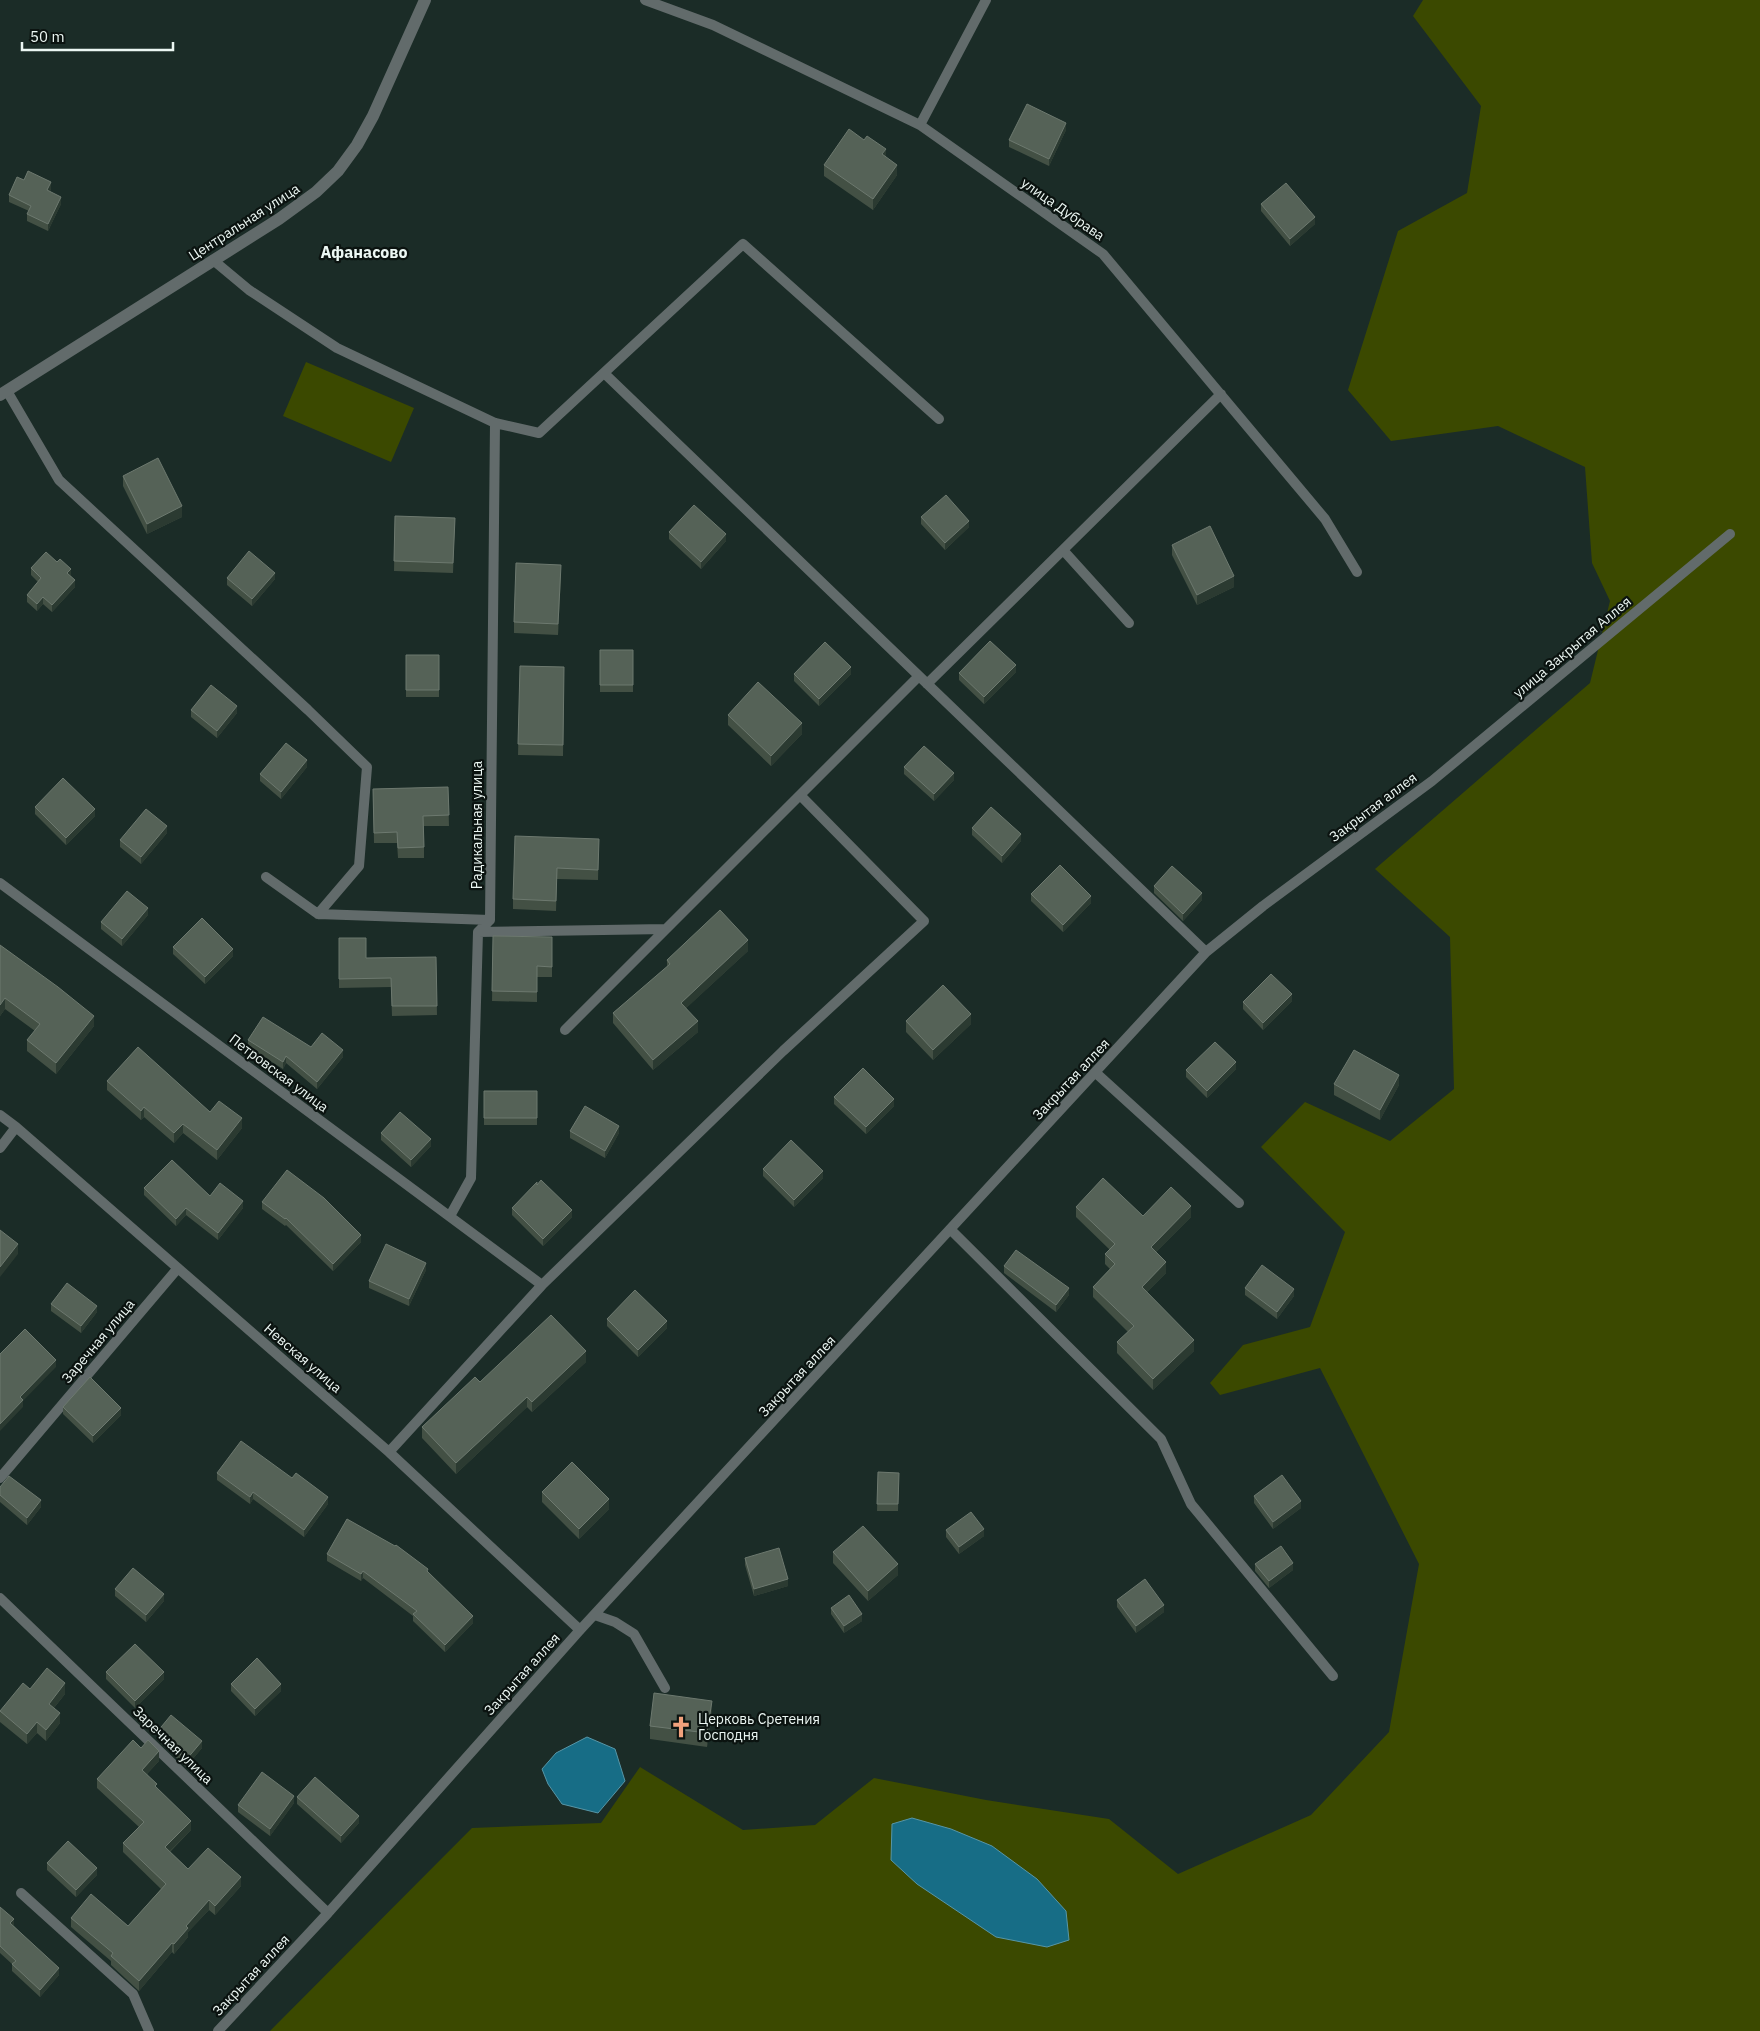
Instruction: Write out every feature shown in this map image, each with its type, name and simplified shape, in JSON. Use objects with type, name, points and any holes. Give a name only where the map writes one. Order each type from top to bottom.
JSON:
[{"type":"street","name":"Центральная улица","points":[[4,393],[309,198],[338,171],[357,145],[372,116],[425,0]]},
{"type":"lane","name":"улица Дубрава","points":[[645,0],[713,25],[920,125],[1103,254],[1326,519],[1357,572]]},
{"type":"lane","points":[[920,125],[986,0]]},
{"type":"lane","points":[[213,260],[249,290],[337,348],[495,423],[539,433],[743,244],[939,419]]},
{"type":"lane","points":[[604,373],[1206,952]]},
{"type":"lane","points":[[4,393],[59,480],[367,767],[359,866],[318,914]]},
{"type":"lane","points":[[927,684],[1221,394]]},
{"type":"lane","name":"Радикальная улица","points":[[490,920],[495,423]]},
{"type":"lane","name":"улица Закрытая Аллея","points":[[1432,781],[1730,534]]},
{"type":"lane","points":[[1063,550],[1130,622]]},
{"type":"lane","points":[[565,1030],[919,676]]},
{"type":"lane","name":"Закрытая аллея","points":[[218,2031],[328,1913],[580,1630],[1206,952],[1263,906],[1432,781]]},
{"type":"lane","points":[[389,1452],[542,1285],[783,1051],[924,921],[800,795]]},
{"type":"lane","points":[[266,877],[318,914],[490,920]]},
{"type":"lane","name":"Петровская улица","points":[[0,883],[542,1285]]},
{"type":"lane","points":[[450,1216],[472,1178],[478,932],[490,920]]},
{"type":"lane","points":[[478,932],[666,929]]},
{"type":"lane","points":[[1096,1073],[1239,1203]]},
{"type":"lane","name":"Невская улица","points":[[0,1115],[389,1452],[580,1630]]},
{"type":"lane","points":[[0,1148],[16,1127]]},
{"type":"lane","points":[[951,1230],[1161,1440],[1191,1504],[1333,1676]]},
{"type":"lane","name":"Заречная улица","points":[[0,1478],[178,1268]]},
{"type":"lane","name":"Заречная улица","points":[[0,1598],[328,1913]]},
{"type":"lane","points":[[595,1615],[615,1622],[634,1634],[665,1688]]},
{"type":"lane","points":[[21,1893],[133,1994],[149,2031]]},
{"type":"green space","points":[[1423,0],[1760,0],[1760,2031],[270,2031],[472,1828],[601,1823],[640,1767],[743,1830],[815,1825],[874,1778],[986,1800],[1109,1819],[1178,1874],[1311,1815],[1389,1732],[1419,1564],[1320,1368],[1220,1395],[1210,1383],[1243,1345],[1310,1327],[1345,1232],[1261,1147],[1305,1102],[1390,1141],[1454,1089],[1450,937],[1375,869],[1590,683],[1610,601],[1592,563],[1585,467],[1498,426],[1391,441],[1348,390],[1398,231],[1467,193],[1481,106],[1413,16]]},
{"type":"green space","points":[[306,362],[414,408],[391,462],[283,416]]},
{"type":"water","points":[[587,1737],[615,1749],[625,1781],[598,1813],[562,1804],[548,1784],[542,1769],[556,1753]]},
{"type":"water","points":[[912,1818],[951,1829],[992,1846],[1037,1879],[1066,1911],[1069,1940],[1047,1947],[996,1937],[917,1884],[891,1860],[892,1824]]},
{"type":"building","points":[[1027,104],[1066,123],[1049,159],[1009,140]]},
{"type":"building","points":[[849,129],[864,140],[867,136],[886,149],[882,154],[897,165],[873,199],[824,165]]},
{"type":"building","points":[[28,171],[51,182],[47,190],[61,197],[48,224],[27,214],[31,206],[9,195],[17,177],[24,180]]},
{"type":"building","points":[[1286,183],[1315,217],[1290,239],[1261,204]]},
{"type":"building","points":[[158,458],[182,506],[147,524],[123,476]]},
{"type":"building","points":[[946,495],[969,521],[945,543],[921,517]]},
{"type":"building","points":[[694,505],[726,534],[701,562],[669,532]]},
{"type":"building","points":[[395,516],[455,518],[453,563],[394,561]]},
{"type":"building","points":[[1210,526],[1234,576],[1197,595],[1172,545]]},
{"type":"building","points":[[249,551],[275,573],[252,599],[227,578]]},
{"type":"building","points":[[46,552],[57,562],[60,559],[71,569],[67,573],[75,580],[52,605],[43,597],[37,604],[27,595],[41,578],[31,568]]},
{"type":"building","points":[[516,563],[561,565],[558,624],[514,622]]},
{"type":"building","points":[[990,641],[1016,665],[984,697],[959,673]]},
{"type":"building","points":[[825,642],[851,667],[819,699],[794,674]]},
{"type":"building","points":[[600,650],[633,650],[633,685],[600,685]]},
{"type":"building","points":[[406,655],[439,655],[439,690],[406,690]]},
{"type":"building","points":[[520,666],[564,667],[563,745],[518,744]]},
{"type":"building","points":[[758,682],[802,723],[771,756],[728,715]]},
{"type":"building","points":[[211,685],[237,706],[217,731],[191,710]]},
{"type":"building","points":[[286,743],[307,760],[281,792],[260,774]]},
{"type":"building","points":[[924,746],[954,773],[934,794],[904,767]]},
{"type":"building","points":[[63,778],[95,809],[66,838],[35,807]]},
{"type":"building","points":[[448,787],[449,815],[423,816],[424,847],[398,848],[397,832],[374,833],[373,789]]},
{"type":"building","points":[[991,807],[1021,834],[1002,856],[972,828]]},
{"type":"building","points":[[146,809],[167,826],[141,857],[120,840]]},
{"type":"building","points":[[515,836],[599,839],[598,870],[557,868],[556,901],[513,899]]},
{"type":"building","points":[[1060,865],[1091,896],[1063,925],[1031,894]]},
{"type":"building","points":[[1172,866],[1202,893],[1183,914],[1154,886]]},
{"type":"building","points":[[127,891],[148,908],[122,939],[101,922]]},
{"type":"building","points":[[720,910],[748,940],[681,1003],[698,1021],[653,1060],[613,1013],[670,964],[667,960]]},
{"type":"building","points":[[202,918],[233,949],[205,977],[173,947]]},
{"type":"building","points":[[493,936],[552,937],[552,967],[537,966],[537,992],[492,991]]},
{"type":"building","points":[[339,938],[366,938],[366,958],[436,957],[437,1006],[392,1006],[391,978],[339,979]]},
{"type":"building","points":[[0,945],[94,1016],[56,1063],[27,1040],[40,1024],[5,998],[0,1005]]},
{"type":"building","points":[[1271,974],[1292,994],[1263,1023],[1243,1002]]},
{"type":"building","points":[[943,985],[971,1014],[933,1050],[906,1021]]},
{"type":"building","points":[[263,1017],[311,1047],[322,1033],[343,1050],[317,1082],[286,1056],[283,1062],[248,1040]]},
{"type":"building","points":[[1215,1042],[1236,1062],[1207,1091],[1186,1070]]},
{"type":"building","points":[[138,1047],[210,1112],[219,1101],[242,1118],[217,1150],[183,1124],[174,1133],[144,1107],[141,1111],[107,1081]]},
{"type":"building","points":[[1354,1050],[1399,1075],[1380,1110],[1334,1084]]},
{"type":"building","points":[[863,1068],[894,1099],[866,1127],[834,1097]]},
{"type":"building","points":[[484,1091],[537,1091],[537,1118],[484,1118]]},
{"type":"building","points":[[585,1106],[619,1126],[605,1151],[570,1131]]},
{"type":"building","points":[[400,1112],[431,1139],[411,1160],[381,1133]]},
{"type":"building","points":[[791,1140],[823,1171],[794,1200],[763,1169]]},
{"type":"building","points":[[172,1160],[210,1196],[220,1183],[243,1201],[218,1233],[186,1208],[176,1219],[144,1188]]},
{"type":"building","points":[[287,1170],[324,1198],[361,1235],[333,1264],[286,1218],[262,1202]]},
{"type":"building","points":[[1103,1178],[1143,1216],[1171,1187],[1191,1206],[1151,1247],[1166,1262],[1142,1287],[1194,1340],[1153,1379],[1117,1342],[1134,1326],[1093,1287],[1115,1264],[1105,1254],[1115,1244],[1076,1207]]},
{"type":"building","points":[[541,1180],[572,1210],[543,1239],[512,1208]]},
{"type":"building","points":[[0,1230],[18,1244],[0,1267]]},
{"type":"building","points":[[386,1244],[426,1263],[409,1299],[369,1281]]},
{"type":"building","points":[[1016,1250],[1069,1288],[1056,1305],[1004,1266]]},
{"type":"building","points":[[1262,1265],[1294,1289],[1277,1312],[1245,1288]]},
{"type":"building","points":[[67,1283],[97,1306],[81,1326],[51,1304]]},
{"type":"building","points":[[635,1290],[667,1321],[638,1350],[607,1319]]},
{"type":"building","points":[[551,1315],[586,1351],[532,1402],[527,1397],[456,1463],[422,1427],[475,1377],[480,1382]]},
{"type":"building","points":[[25,1329],[56,1360],[20,1397],[23,1400],[0,1424],[0,1354]]},
{"type":"building","points":[[90,1377],[121,1408],[93,1436],[63,1407]]},
{"type":"building","points":[[241,1441],[292,1478],[296,1473],[328,1497],[304,1530],[253,1492],[250,1497],[217,1473]]},
{"type":"building","points":[[572,1462],[609,1499],[579,1529],[542,1492]]},
{"type":"building","points":[[878,1472],[899,1473],[898,1504],[877,1504]]},
{"type":"building","points":[[1282,1475],[1301,1501],[1273,1522],[1254,1496]]},
{"type":"building","points":[[9,1476],[41,1500],[27,1518],[0,1495],[0,1487]]},
{"type":"building","points":[[971,1512],[984,1529],[959,1547],[946,1530]]},
{"type":"building","points":[[347,1519],[396,1545],[428,1569],[427,1571],[473,1616],[445,1645],[413,1614],[417,1611],[363,1571],[361,1574],[327,1554]]},
{"type":"building","points":[[863,1526],[898,1564],[868,1591],[833,1552]]},
{"type":"building","points":[[1281,1546],[1293,1563],[1269,1581],[1255,1564]]},
{"type":"building","points":[[779,1548],[788,1579],[754,1589],[745,1558]]},
{"type":"building","points":[[133,1568],[164,1594],[146,1615],[115,1589]]},
{"type":"building","points":[[1145,1579],[1164,1605],[1136,1626],[1117,1600]]},
{"type":"building","points":[[849,1595],[862,1614],[844,1626],[831,1608]]},
{"type":"building","points":[[135,1644],[164,1672],[135,1701],[106,1672]]},
{"type":"building","points":[[257,1658],[281,1684],[255,1709],[231,1684]]},
{"type":"building","points":[[47,1668],[65,1683],[49,1704],[60,1713],[46,1730],[37,1722],[27,1734],[0,1711],[23,1683],[30,1689]]},
{"type":"building","points":[[654,1693],[712,1701],[707,1733],[650,1726]]},
{"type":"building","points":[[171,1715],[202,1741],[186,1760],[157,1732]]},
{"type":"building","points":[[133,1740],[141,1748],[148,1740],[159,1751],[142,1770],[157,1784],[155,1786],[191,1821],[165,1847],[188,1869],[208,1848],[241,1877],[215,1906],[209,1900],[186,1926],[188,1928],[174,1944],[172,1943],[139,1981],[111,1956],[113,1953],[71,1918],[91,1894],[128,1926],[166,1884],[123,1843],[144,1822],[97,1779]]},
{"type":"building","points":[[262,1772],[294,1796],[270,1829],[238,1805]]},
{"type":"building","points":[[315,1777],[359,1816],[341,1836],[297,1797]]},
{"type":"building","points":[[68,1841],[97,1868],[76,1890],[47,1863]]},
{"type":"building","points":[[0,1907],[14,1919],[10,1923],[59,1968],[40,1990],[12,1964],[16,1961],[0,1946]]},
{"type":"place","name":"Церковь Сретения Господня","points":[[681,1727]]},
{"type":"district","name":"Афанасово","points":[[364,252]]}]
